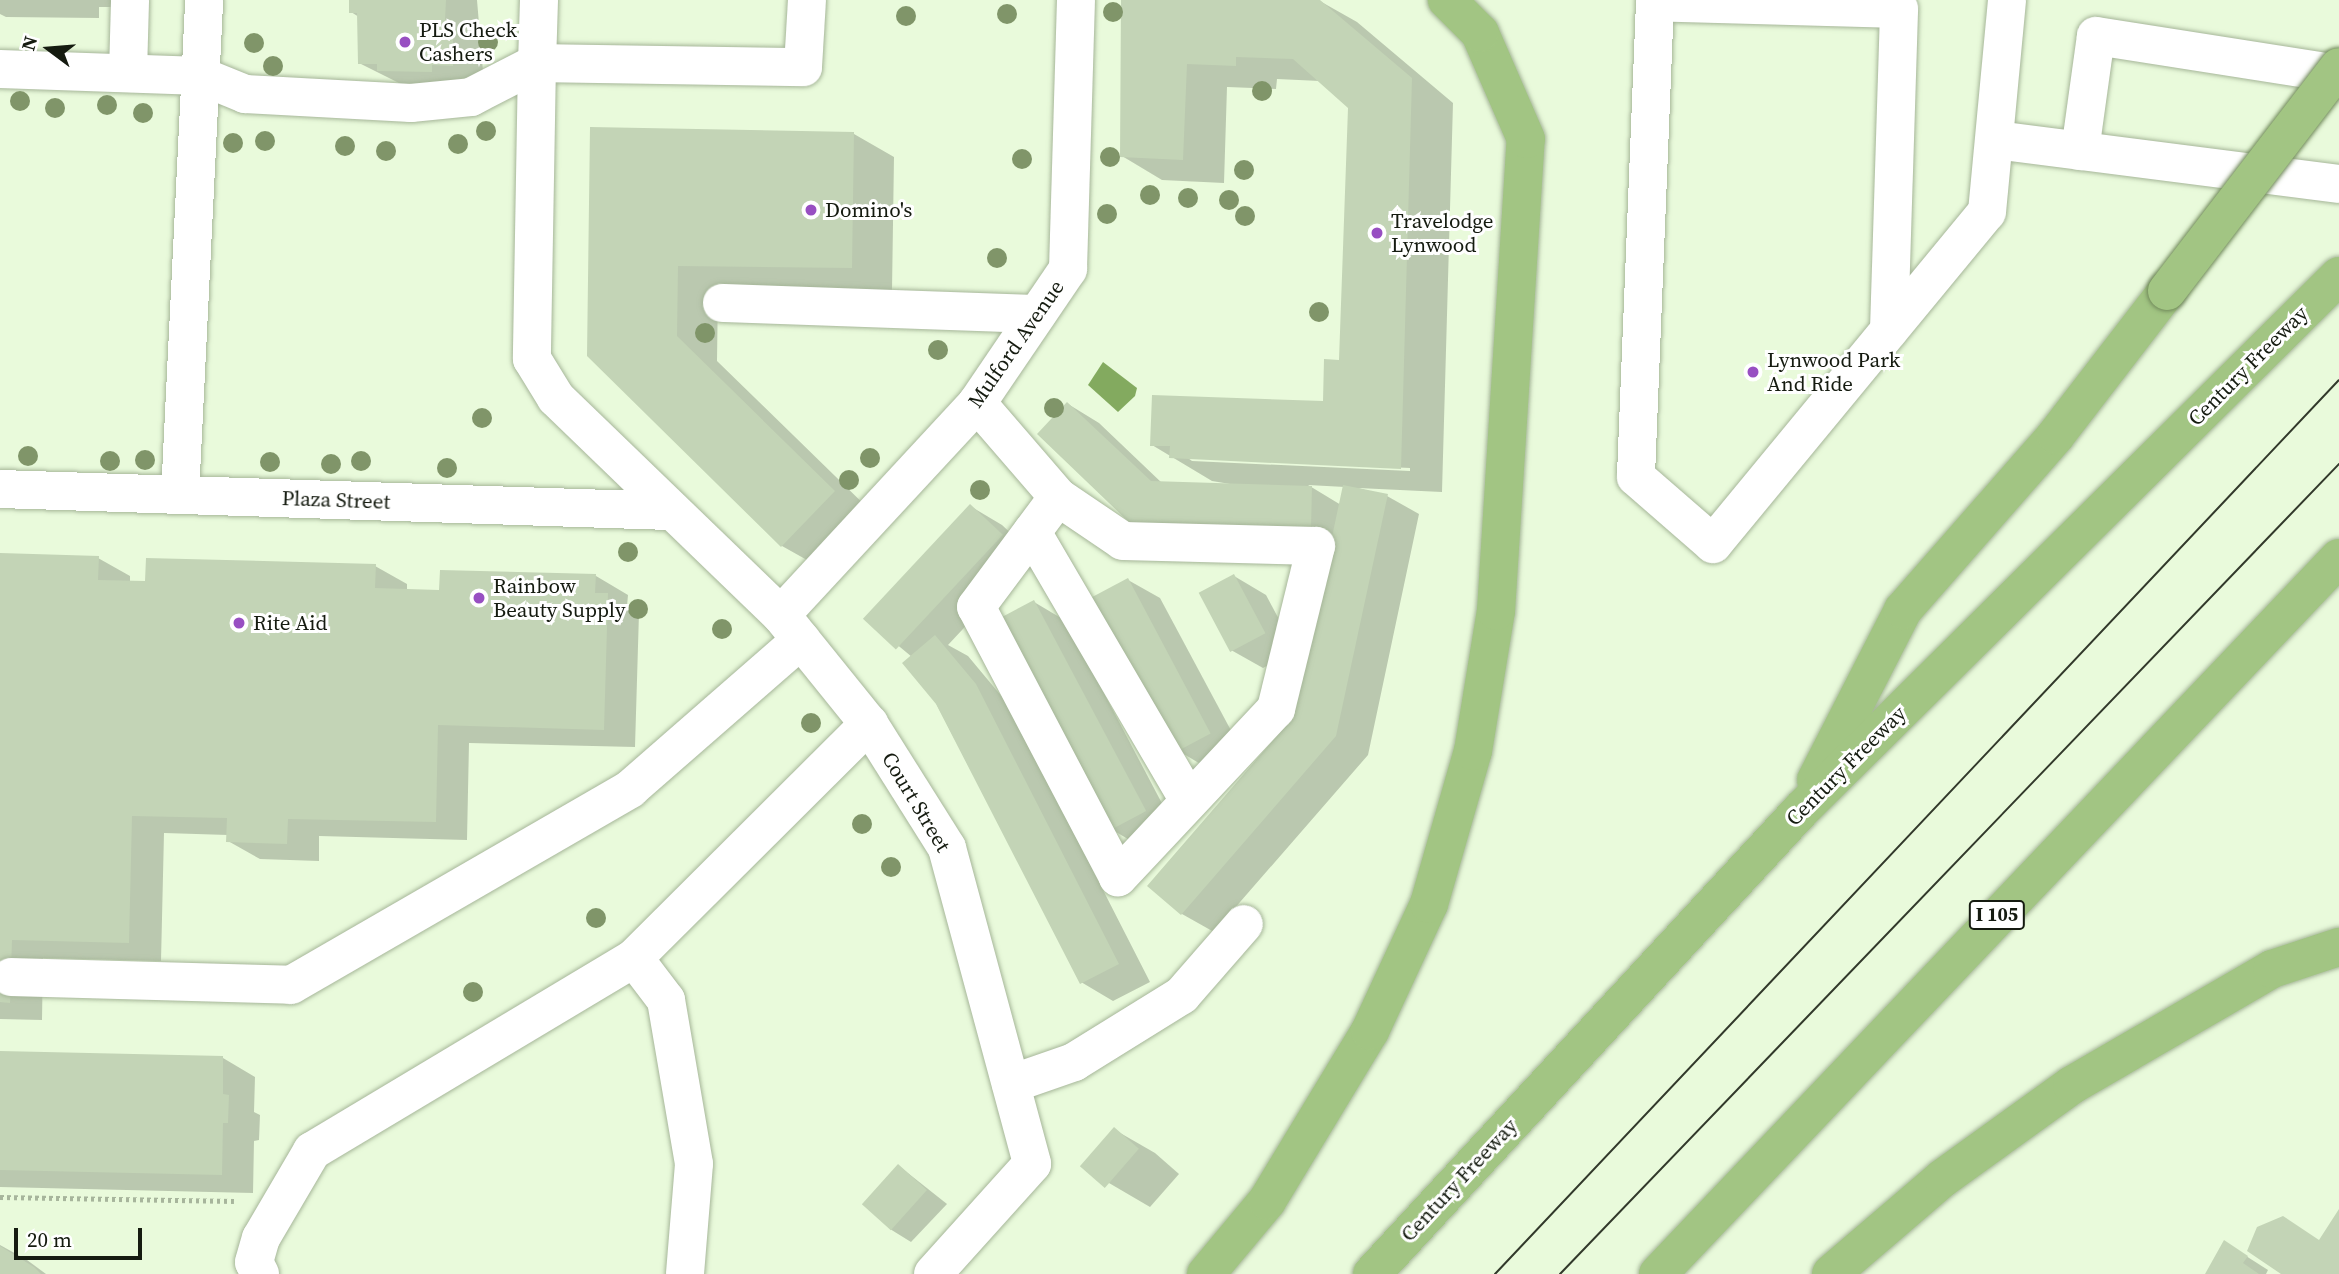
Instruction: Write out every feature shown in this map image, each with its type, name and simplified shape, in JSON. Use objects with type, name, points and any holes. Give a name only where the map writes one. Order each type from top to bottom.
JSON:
[{"type":"highway","points":[[1206,1274],[1267,1201],[1370,1031],[1429,904],[1473,751],[1496,611],[1526,139],[1480,33],[1447,0]]},
{"type":"highway","points":[[1801,810],[1903,610],[2056,435],[2339,67]]},
{"type":"highway","name":"Century Freeway","points":[[1372,1274],[1801,810],[2339,276]]},
{"type":"highway","name":"I 105","points":[[1658,1274],[2339,558]]},
{"type":"highway","points":[[1831,1274],[1943,1178],[2072,1086],[2272,969],[2339,947]]},
{"type":"street","points":[[128,73],[130,0]]},
{"type":"street","points":[[180,495],[204,0]]},
{"type":"street","name":"Court Street","points":[[539,0],[532,359],[556,398],[791,627],[869,724],[947,848],[1032,1164],[933,1274]]},
{"type":"street","points":[[0,69],[201,76],[245,94],[411,103],[471,97],[537,63],[803,67],[807,0]]},
{"type":"street","name":"Mulford Avenue","points":[[11,977],[291,985],[630,789],[791,627],[977,403],[1068,269],[1076,0]]},
{"type":"street","points":[[1889,330],[1899,9],[1655,2],[1636,477],[1713,544],[1987,212],[1996,140],[2007,0]]},
{"type":"street","points":[[2080,150],[2096,36],[2339,74]]},
{"type":"street","points":[[1996,140],[2339,184]]},
{"type":"street","points":[[722,303],[1037,314]]},
{"type":"street","points":[[977,403],[1058,497],[1123,541],[1316,546],[1276,709],[1118,877],[976,607],[1058,497]]},
{"type":"street","name":"Plaza Street","points":[[0,489],[672,511]]},
{"type":"street","points":[[1032,531],[1189,801]]},
{"type":"street","points":[[260,1274],[254,1262],[278,1205],[312,1151],[634,958],[869,724]]},
{"type":"street","points":[[1011,1084],[1074,1062],[1182,995],[1244,924]]},
{"type":"street","points":[[634,958],[666,1000],[694,1164],[685,1274]]},
{"type":"path","points":[[0,1197],[211,1199],[278,1205]]},
{"type":"shaded area","points":[[1103,362],[1137,388],[1135,396],[1118,412],[1088,385]]},
{"type":"building","name":"PLS Check Cashers","points":[[349,0],[446,0],[445,20],[453,20],[453,66],[432,65],[432,72],[377,71],[377,64],[358,64],[357,13],[349,13]]},
{"type":"building","name":"Travelodge Lynwood","points":[[1121,0],[1320,0],[1412,78],[1401,469],[1169,458],[1170,446],[1150,446],[1152,395],[1323,401],[1324,359],[1339,360],[1348,108],[1293,59],[1236,57],[1236,66],[1187,64],[1183,160],[1120,157]]},
{"type":"building","points":[[590,127],[854,132],[852,268],[678,266],[677,336],[835,491],[781,547],[587,356]]},
{"type":"building","points":[[1067,402],[1151,481],[1312,486],[1311,529],[1133,526],[1037,434]]},
{"type":"building","points":[[1343,485],[1388,494],[1336,736],[1181,915],[1147,886],[1294,716]]},
{"type":"building","points":[[970,504],[1003,535],[896,650],[863,619]]},
{"type":"building","points":[[0,553],[99,556],[98,580],[145,581],[146,558],[376,564],[375,588],[439,590],[440,570],[596,574],[595,593],[608,593],[604,730],[438,725],[436,822],[288,819],[287,844],[226,842],[227,818],[132,816],[129,943],[12,940],[10,1003],[0,1002]]},
{"type":"building","points":[[1234,574],[1265,633],[1230,652],[1199,593]]},
{"type":"building","points":[[1128,578],[1211,733],[1174,753],[1092,597]]},
{"type":"building","points":[[1034,600],[1146,811],[1110,830],[998,619]]},
{"type":"building","points":[[935,635],[976,684],[1119,964],[1080,984],[936,704],[902,663]]},
{"type":"building","points":[[0,1051],[223,1056],[223,1094],[229,1095],[228,1123],[223,1123],[222,1175],[0,1170]]},
{"type":"building","points":[[1114,1127],[1139,1149],[1105,1188],[1080,1166]]},
{"type":"building","points":[[898,1164],[927,1190],[891,1230],[862,1204]]},
{"type":"building","points":[[2339,1209],[2339,1274],[2281,1274],[2247,1251],[2257,1227],[2283,1216],[2319,1240]]},
{"type":"building","points":[[2224,1240],[2248,1256],[2243,1263],[2259,1274],[2205,1274]]},
{"type":"building","points":[[0,1246],[34,1267],[41,1274],[0,1274]]},
{"type":"tram line","points":[[1495,1274],[2339,380]]},
{"type":"tram line","points":[[1560,1274],[2339,464]]},
{"type":"place","name":"PLS Check Cashers","points":[[405,42]]},
{"type":"place","name":"Domino's","points":[[811,210]]},
{"type":"place","name":"Travelodge Lynwood","points":[[1377,233]]},
{"type":"place","name":"Lynwood Park And Ride","points":[[1753,372]]},
{"type":"place","name":"Rainbow Beauty Supply","points":[[479,598]]},
{"type":"place","name":"Rite Aid","points":[[239,623]]}]
